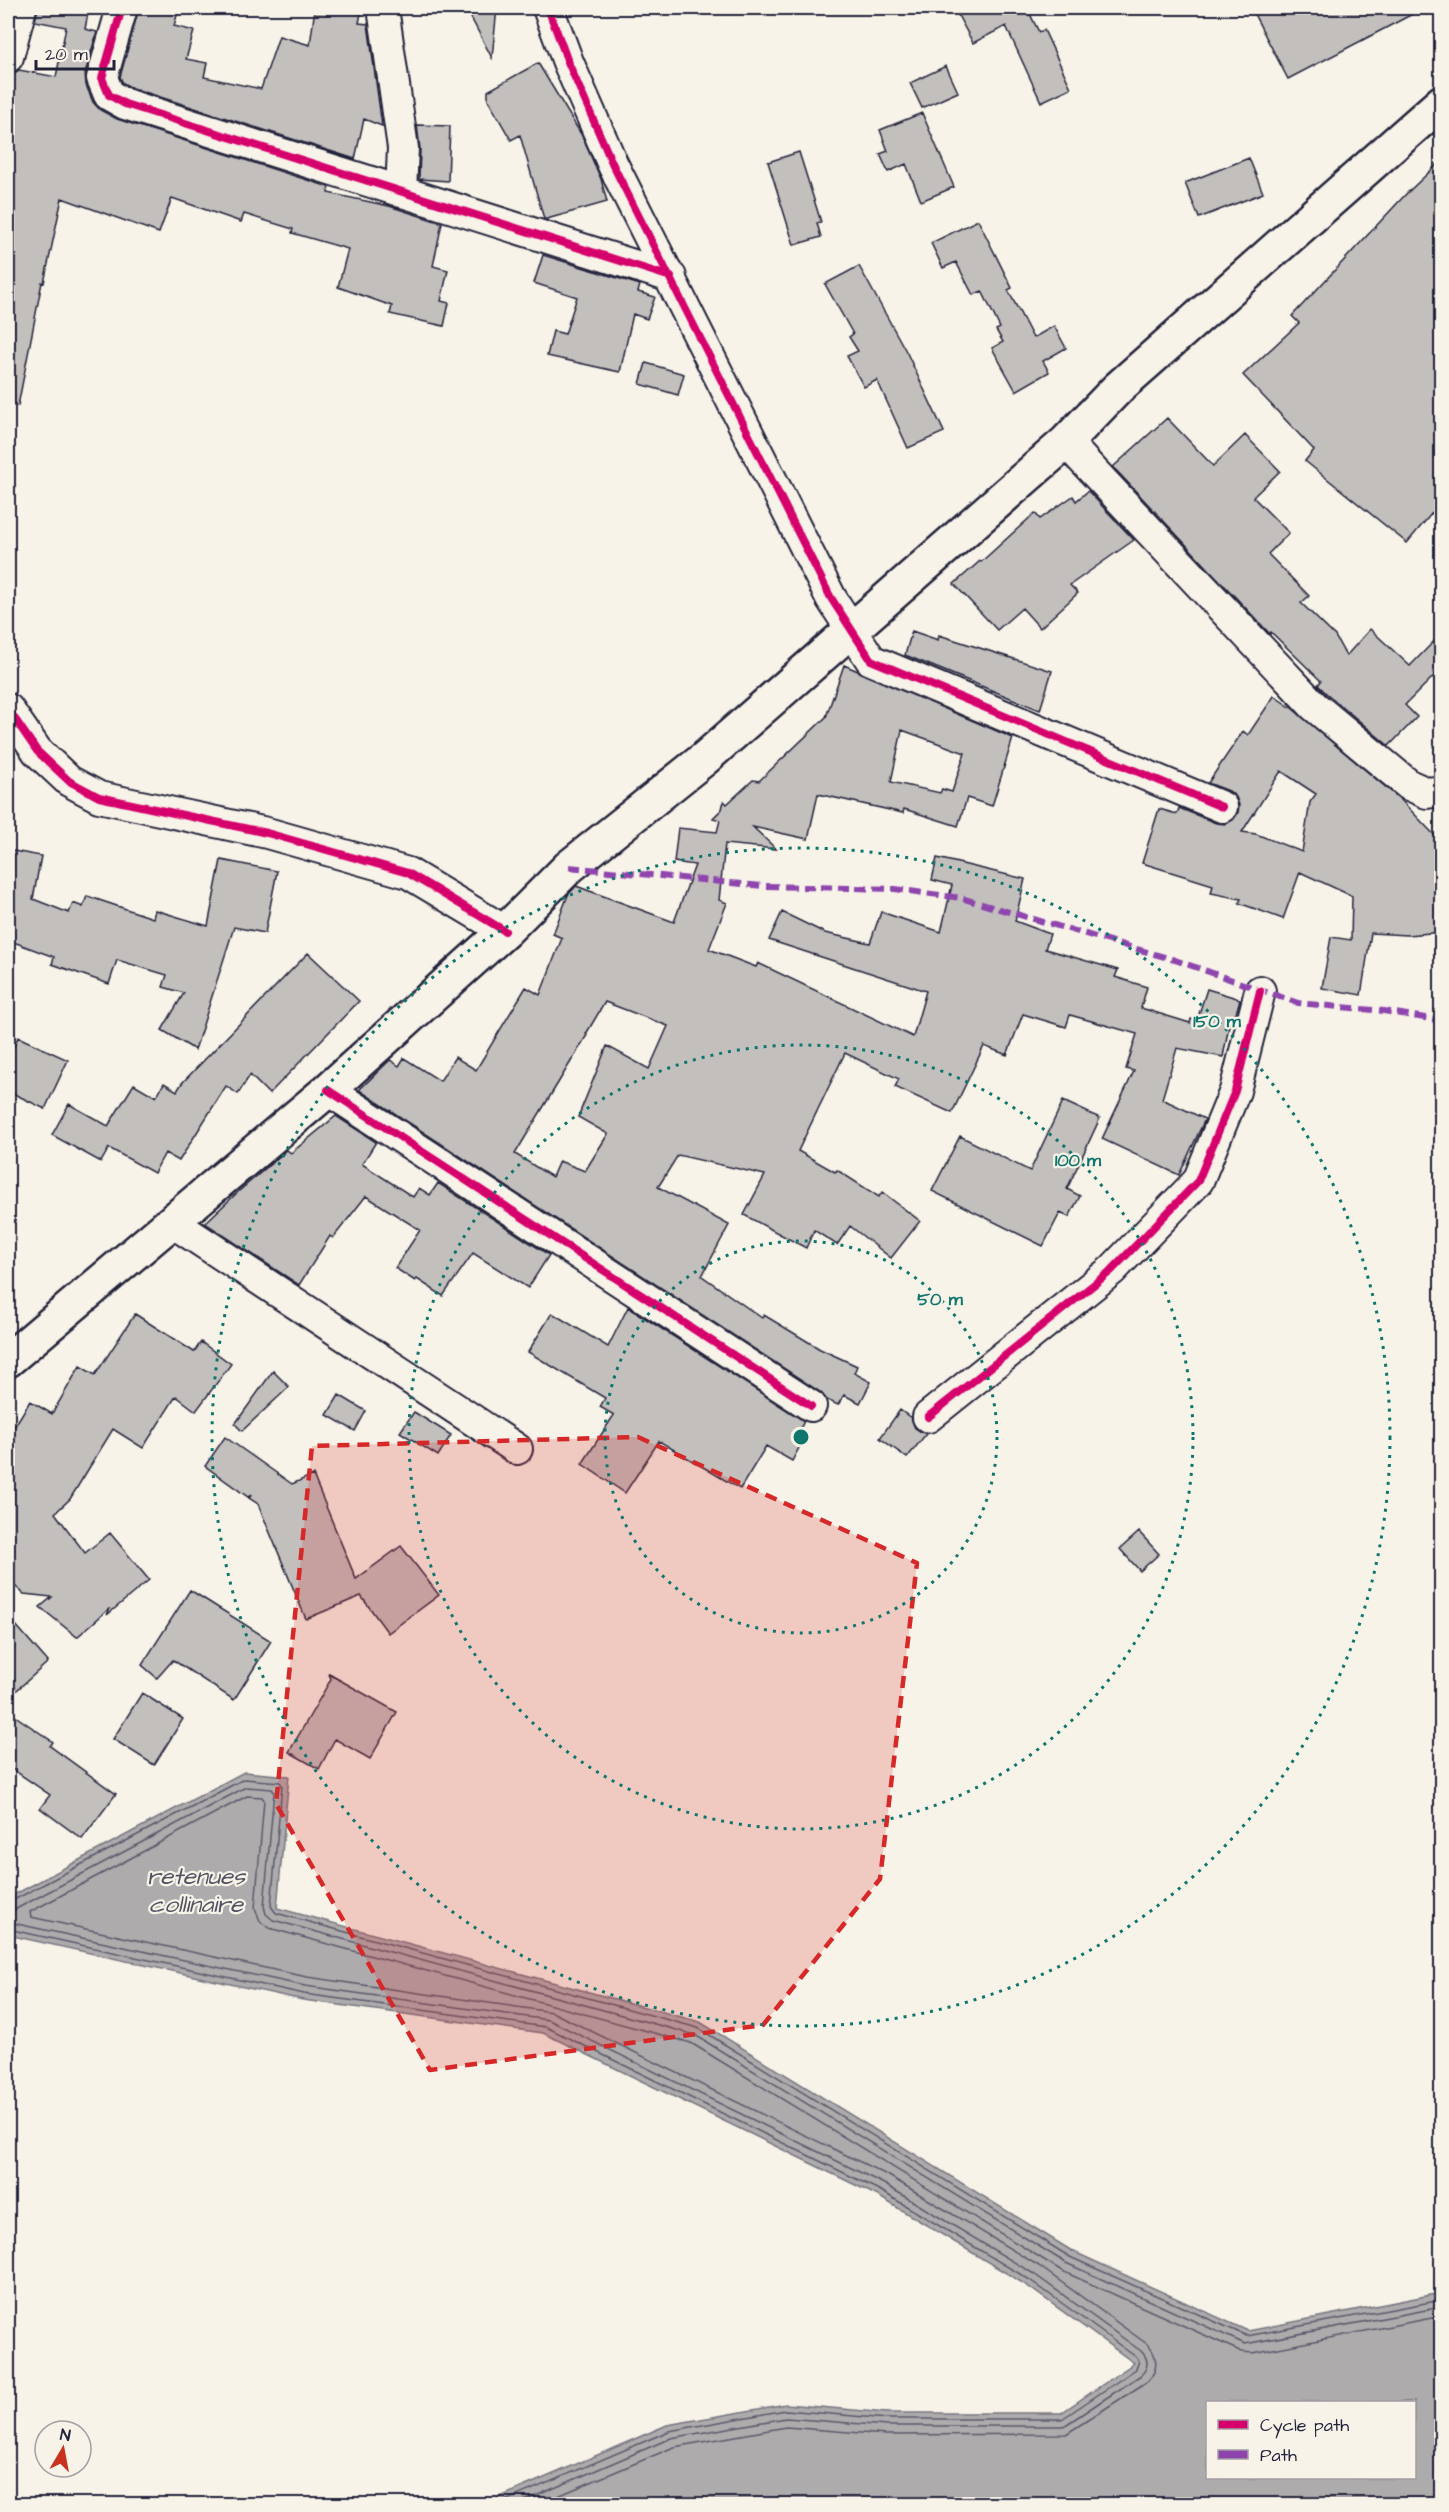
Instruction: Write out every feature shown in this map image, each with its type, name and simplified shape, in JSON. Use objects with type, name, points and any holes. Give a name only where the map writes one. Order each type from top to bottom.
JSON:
[{"type":"main road","points":[[8,1360],[328,1090],[505,931],[569,867],[704,759],[1066,442],[1118,388],[1442,102]]},
{"type":"street","points":[[8,57],[21,8]]},
{"type":"street","points":[[122,8],[102,78],[109,95],[125,104],[671,277]]},
{"type":"street","points":[[383,8],[403,148],[401,192]]},
{"type":"street","points":[[548,8],[568,62],[614,165],[831,598],[871,660],[1222,807]]},
{"type":"street","points":[[1066,442],[1314,706],[1409,785],[1427,793],[1442,791]]},
{"type":"street","points":[[8,709],[37,751],[69,781],[99,797],[267,833],[408,873],[505,931]]},
{"type":"street","points":[[928,1417],[1112,1270],[1198,1181],[1235,1091],[1260,991]]},
{"type":"street","points":[[328,1090],[811,1406]]},
{"type":"street","points":[[172,1222],[517,1449]]},
{"type":"highlighted area","points":[[638,1437],[917,1563],[880,1879],[763,2025],[430,2070],[276,1804],[312,1446]]},
{"type":"water","name":"retenues collinaire","points":[[244,1772],[289,1776],[277,1908],[700,2022],[1072,2251],[1248,2331],[1441,2293],[1441,2496],[1416,2504],[484,2504],[667,2425],[786,2404],[887,2413],[1061,2413],[1134,2363],[1026,2285],[878,2196],[543,2033],[303,2000],[8,1935],[8,1898]]},
{"type":"building","points":[[38,8],[89,8],[85,29],[97,32],[85,73],[86,85],[93,102],[100,110],[117,119],[329,187],[328,193],[389,206],[442,223],[433,266],[448,270],[441,301],[449,303],[444,326],[390,314],[392,306],[338,287],[348,249],[292,233],[293,229],[244,214],[241,222],[172,198],[159,233],[62,198],[44,283],[42,282],[18,406],[8,405],[8,139],[12,117],[8,116],[8,104],[14,73],[19,70],[56,77],[66,27],[35,21]]},
{"type":"building","points":[[139,8],[179,8],[174,26],[194,31],[186,59],[207,63],[204,77],[261,89],[279,36],[310,45],[315,8],[362,8],[359,23],[368,24],[382,126],[364,119],[355,159],[132,88],[123,83],[120,77]]},
{"type":"building","points":[[466,8],[497,8],[492,58]]},
{"type":"building","points":[[954,8],[1043,8],[1030,14],[1039,32],[1044,30],[1071,88],[1041,102],[1006,26],[973,43]]},
{"type":"building","points":[[1266,8],[1424,8],[1288,79],[1254,14]]},
{"type":"building","points":[[538,63],[581,134],[601,179],[607,202],[547,219],[544,219],[520,135],[511,140],[488,100],[488,91]]},
{"type":"building","points":[[946,66],[958,92],[922,108],[910,83]]},
{"type":"building","points":[[922,113],[954,187],[921,201],[906,164],[888,172],[880,154],[888,151],[880,130]]},
{"type":"building","points":[[417,125],[450,126],[448,181],[419,179],[420,149]]},
{"type":"building","points":[[799,152],[821,222],[817,223],[821,237],[794,245],[768,162]]},
{"type":"building","points":[[1249,158],[1263,193],[1199,218],[1185,183]]},
{"type":"building","points":[[1442,160],[1442,501],[1407,543],[1305,461],[1314,450],[1243,375],[1299,323],[1292,316],[1406,194]]},
{"type":"building","points":[[978,220],[1012,288],[1008,290],[1033,338],[1054,326],[1066,348],[1043,361],[1049,372],[1016,391],[992,348],[1003,342],[996,330],[1000,328],[982,291],[973,295],[956,262],[943,268],[931,243]]},
{"type":"building","points":[[543,255],[640,285],[638,292],[655,297],[647,319],[633,314],[620,372],[547,356],[553,331],[565,334],[577,297],[534,283]]},
{"type":"building","points":[[859,266],[907,353],[944,432],[908,448],[877,380],[864,387],[847,356],[858,351],[849,337],[853,334],[825,284]]},
{"type":"building","points":[[646,363],[684,374],[678,395],[640,384]]},
{"type":"building","points":[[1167,418],[1213,466],[1245,435],[1280,471],[1253,497],[1289,533],[1268,554],[1309,596],[1301,603],[1335,636],[1346,656],[1370,629],[1410,666],[1442,633],[1442,668],[1405,705],[1417,717],[1389,746],[1318,685],[1321,681],[1271,632],[1270,634],[1113,467]]},
{"type":"building","points":[[1088,491],[1134,540],[1070,585],[1078,593],[1040,628],[1022,608],[997,630],[954,584],[1035,513],[1040,519],[1073,496],[1076,501]]},
{"type":"building","points":[[912,631],[938,640],[939,635],[1052,671],[1040,710],[905,655]]},
{"type":"building","points":[[844,665],[1013,738],[992,806],[967,798],[958,826],[904,809],[903,813],[818,794],[808,839],[753,827],[776,849],[725,844],[719,900],[727,903],[709,949],[756,967],[758,963],[913,1037],[926,991],[769,940],[782,912],[825,933],[870,943],[881,912],[941,932],[952,885],[932,880],[937,858],[1025,879],[1015,921],[1050,934],[1045,949],[1118,970],[1115,977],[1147,987],[1141,1008],[1190,1023],[1191,1019],[1197,1020],[1207,989],[1240,999],[1234,1021],[1230,1020],[1223,1057],[1177,1048],[1162,1099],[1205,1119],[1179,1175],[1102,1139],[1134,1071],[1126,1069],[1137,1034],[1070,1015],[1066,1027],[1023,1014],[1007,1055],[984,1046],[952,1113],[895,1087],[899,1079],[845,1053],[798,1151],[835,1172],[837,1170],[879,1197],[882,1192],[920,1221],[891,1258],[850,1226],[837,1245],[814,1230],[806,1248],[744,1215],[765,1175],[678,1155],[658,1187],[729,1225],[702,1276],[762,1318],[764,1315],[820,1349],[857,1366],[854,1373],[871,1382],[860,1403],[844,1395],[838,1405],[827,1400],[820,1392],[359,1090],[390,1060],[399,1066],[404,1058],[440,1081],[455,1057],[476,1070],[526,987],[540,995],[562,938],[553,934],[568,895],[576,886],[674,922],[695,865],[674,862],[678,828],[717,832],[720,820],[713,818],[722,809],[724,801],[727,804],[753,780],[759,781],[826,717]],"holes":[[[902,730],[965,753],[952,792],[942,789],[940,793],[891,782]],[[605,1002],[668,1026],[649,1069],[607,1046],[578,1117],[608,1134],[585,1171],[559,1161],[552,1177],[515,1154]]]},
{"type":"building","points":[[1274,696],[1293,709],[1401,800],[1442,843],[1442,932],[1407,935],[1371,933],[1361,995],[1322,988],[1331,937],[1351,940],[1352,896],[1300,872],[1283,919],[1239,903],[1241,899],[1211,893],[1213,885],[1142,863],[1159,809],[1177,814],[1179,808],[1216,823],[1225,824],[1233,820],[1238,813],[1239,805],[1236,797],[1229,791],[1208,783],[1243,731],[1248,735]],"holes":[[[1281,771],[1316,794],[1310,802],[1302,852],[1256,834],[1242,832]]]},
{"type":"building","points":[[8,850],[41,856],[33,899],[69,913],[73,903],[83,907],[87,896],[153,918],[155,910],[208,926],[221,860],[277,871],[265,933],[234,927],[195,1050],[162,1030],[184,993],[163,987],[167,975],[117,960],[109,984],[52,964],[54,957],[8,940]]},
{"type":"building","points":[[308,953],[359,1001],[269,1094],[250,1075],[238,1094],[226,1086],[179,1161],[165,1153],[154,1173],[109,1148],[101,1162],[52,1135],[69,1104],[108,1126],[134,1084],[156,1097],[164,1083],[177,1091],[182,1083]]},
{"type":"building","points":[[18,1037],[68,1060],[45,1109],[8,1091],[8,1060]]},
{"type":"building","points":[[1063,1101],[1100,1118],[1067,1189],[1080,1196],[1069,1217],[1060,1213],[1043,1246],[932,1191],[960,1136],[1030,1171]]},
{"type":"building","points":[[336,1116],[376,1142],[362,1164],[413,1197],[419,1188],[430,1195],[438,1183],[549,1255],[528,1288],[473,1253],[443,1296],[417,1279],[415,1281],[395,1268],[420,1230],[366,1196],[333,1238],[330,1236],[299,1285],[205,1223],[287,1150],[291,1153]]},
{"type":"building","points":[[628,1307],[804,1421],[799,1431],[806,1435],[792,1461],[766,1446],[740,1489],[659,1441],[625,1493],[582,1464],[614,1415],[600,1407],[605,1398],[528,1352],[552,1313],[608,1347]]},
{"type":"building","points":[[135,1314],[194,1352],[201,1342],[231,1364],[196,1411],[176,1396],[143,1448],[113,1429],[70,1499],[55,1513],[85,1553],[110,1533],[149,1580],[107,1615],[110,1608],[77,1637],[40,1607],[52,1597],[24,1594],[8,1580],[8,1437],[30,1401],[52,1414],[80,1366],[95,1375]]},
{"type":"building","points":[[273,1371],[289,1387],[242,1431],[235,1424]]},
{"type":"building","points":[[339,1395],[366,1411],[355,1431],[327,1415]]},
{"type":"building","points":[[900,1410],[911,1418],[915,1428],[926,1434],[907,1458],[880,1438]]},
{"type":"building","points":[[414,1412],[451,1435],[438,1456],[400,1432]]},
{"type":"building","points":[[225,1437],[292,1484],[313,1475],[356,1579],[401,1546],[439,1595],[388,1633],[361,1596],[306,1619],[258,1504],[249,1498],[252,1494],[248,1497],[205,1466]]},
{"type":"building","points":[[1139,1532],[1159,1554],[1140,1571],[1120,1549]]},
{"type":"building","points":[[190,1590],[271,1641],[234,1700],[173,1660],[157,1678],[142,1665]]},
{"type":"building","points":[[8,1616],[48,1662],[8,1698]]},
{"type":"building","points":[[329,1674],[397,1712],[370,1759],[335,1739],[319,1769],[289,1752],[331,1679]]},
{"type":"building","points":[[142,1693],[183,1719],[154,1765],[113,1739]]},
{"type":"building","points":[[8,1711],[53,1742],[50,1746],[116,1794],[82,1839],[40,1808],[50,1795],[8,1766]]},
{"type":"marked path","points":[[569,867],[762,886],[895,889],[961,898],[1175,960],[1298,1003],[1384,1011],[1442,1021]]},
{"type":"cycle path","points":[[122,8],[102,78],[109,95],[125,104],[671,277]]},
{"type":"cycle path","points":[[548,8],[568,62],[613,165],[831,598],[871,660],[1222,807]]},
{"type":"cycle path","points":[[8,709],[37,751],[69,781],[99,797],[267,833],[408,873],[505,931]]},
{"type":"cycle path","points":[[928,1417],[1112,1270],[1198,1181],[1235,1091],[1260,991]]},
{"type":"cycle path","points":[[328,1090],[811,1406]]}]
